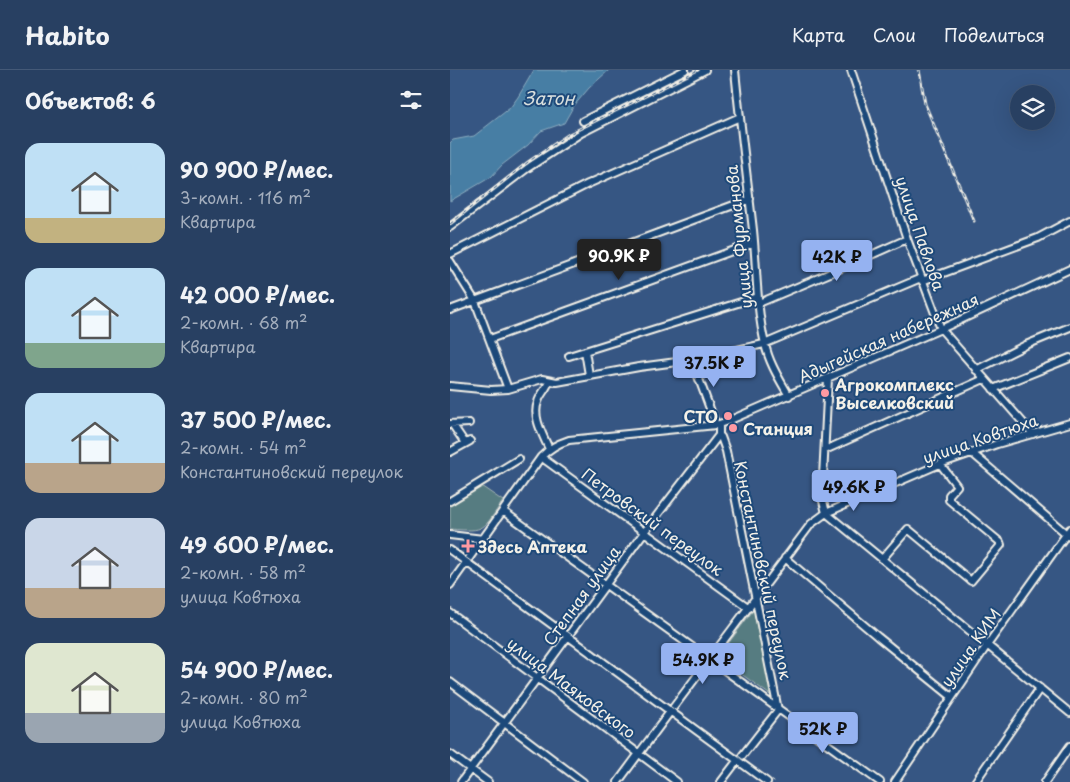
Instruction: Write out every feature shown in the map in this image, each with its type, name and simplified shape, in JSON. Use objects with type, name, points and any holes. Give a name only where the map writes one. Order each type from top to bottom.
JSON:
[{"type":"street","points":[[583,121],[685,70]]},
{"type":"street","points":[[450,227],[526,169],[581,133],[705,70]]},
{"type":"street","name":"улица Фурманова","points":[[735,70],[764,344],[769,358],[789,396]]},
{"type":"street","name":"улица Павлова","points":[[851,70],[907,238],[941,329],[1033,434]]},
{"type":"street","points":[[450,254],[588,184],[740,117]]},
{"type":"street","points":[[450,310],[750,199]]},
{"type":"street","points":[[450,386],[490,390],[508,389],[542,379],[557,382],[692,360],[764,344],[922,280],[1038,238],[1070,220]]},
{"type":"street","points":[[569,356],[758,300],[835,271],[907,238]]},
{"type":"street","points":[[490,340],[754,243]]},
{"type":"street","points":[[450,261],[475,300],[508,389]]},
{"type":"street","name":"Адыгейская набережная","points":[[450,585],[541,457],[549,449],[569,440],[718,424],[828,379],[1070,269]]},
{"type":"street","points":[[976,370],[1026,345],[1070,327]]},
{"type":"street","points":[[585,351],[589,376]]},
{"type":"street","points":[[993,389],[1070,358]]},
{"type":"street","points":[[692,360],[718,424]]},
{"type":"street","points":[[828,379],[822,497],[826,513],[1070,713]]},
{"type":"street","points":[[825,450],[984,379]]},
{"type":"street","points":[[549,449],[536,418],[537,402],[550,381]]},
{"type":"street","points":[[451,424],[470,423]]},
{"type":"street","name":"улица Ковтюха","points":[[618,782],[708,659],[749,608],[811,524],[826,513],[940,464],[1070,423]]},
{"type":"street","points":[[450,452],[467,442],[451,424]]},
{"type":"street","name":"Степная улица","points":[[460,782],[645,531],[720,435],[718,424]]},
{"type":"street","name":"Константиновский переулок","points":[[720,437],[726,451],[778,710]]},
{"type":"street","points":[[972,453],[1069,533]]},
{"type":"street","name":"Петровский переулок","points":[[541,457],[749,608]]},
{"type":"street","points":[[450,501],[520,459]]},
{"type":"street","points":[[883,558],[908,529],[971,581],[1001,545],[1000,542],[949,500],[949,495],[957,486],[940,464]]},
{"type":"street","points":[[503,511],[880,782]]},
{"type":"street","name":"улица КИМ","points":[[895,782],[988,644],[1069,533]]},
{"type":"street","points":[[450,535],[483,539]]},
{"type":"street","points":[[450,550],[670,711],[740,758],[767,782]]},
{"type":"street","points":[[785,558],[871,632],[952,696]]},
{"type":"street","name":"улица Маяковского","points":[[450,614],[677,782]]},
{"type":"street","points":[[450,682],[583,782]]},
{"type":"street","points":[[976,782],[1040,688]]},
{"type":"street","points":[[721,782],[778,710]]},
{"type":"street","points":[[1045,782],[1070,746]]},
{"type":"street","points":[[450,754],[488,782]]},
{"type":"green space","points":[[481,486],[503,501],[491,518],[483,527],[477,529],[450,529],[450,505]]},
{"type":"green space","points":[[755,608],[773,697],[718,657]]},
{"type":"water","name":"Затон","points":[[534,70],[609,70],[589,88],[573,107],[564,123],[541,131],[528,145],[502,165],[491,177],[450,201],[450,143],[453,140],[474,136],[510,108]]},
{"type":"tram line","points":[[450,546],[774,782]]},
{"type":"railway","points":[[450,224],[528,162],[569,134],[698,70]]},
{"type":"railway","points":[[919,70],[925,104],[974,221]]},
{"type":"place","name":"Агрокомплекс Выселковский","points":[[825,393]]},
{"type":"place","name":"СТО","points":[[728,416]]},
{"type":"place","name":"Станция","points":[[733,428]]},
{"type":"place","name":"Здесь Аптека","points":[[468,546]]}]
